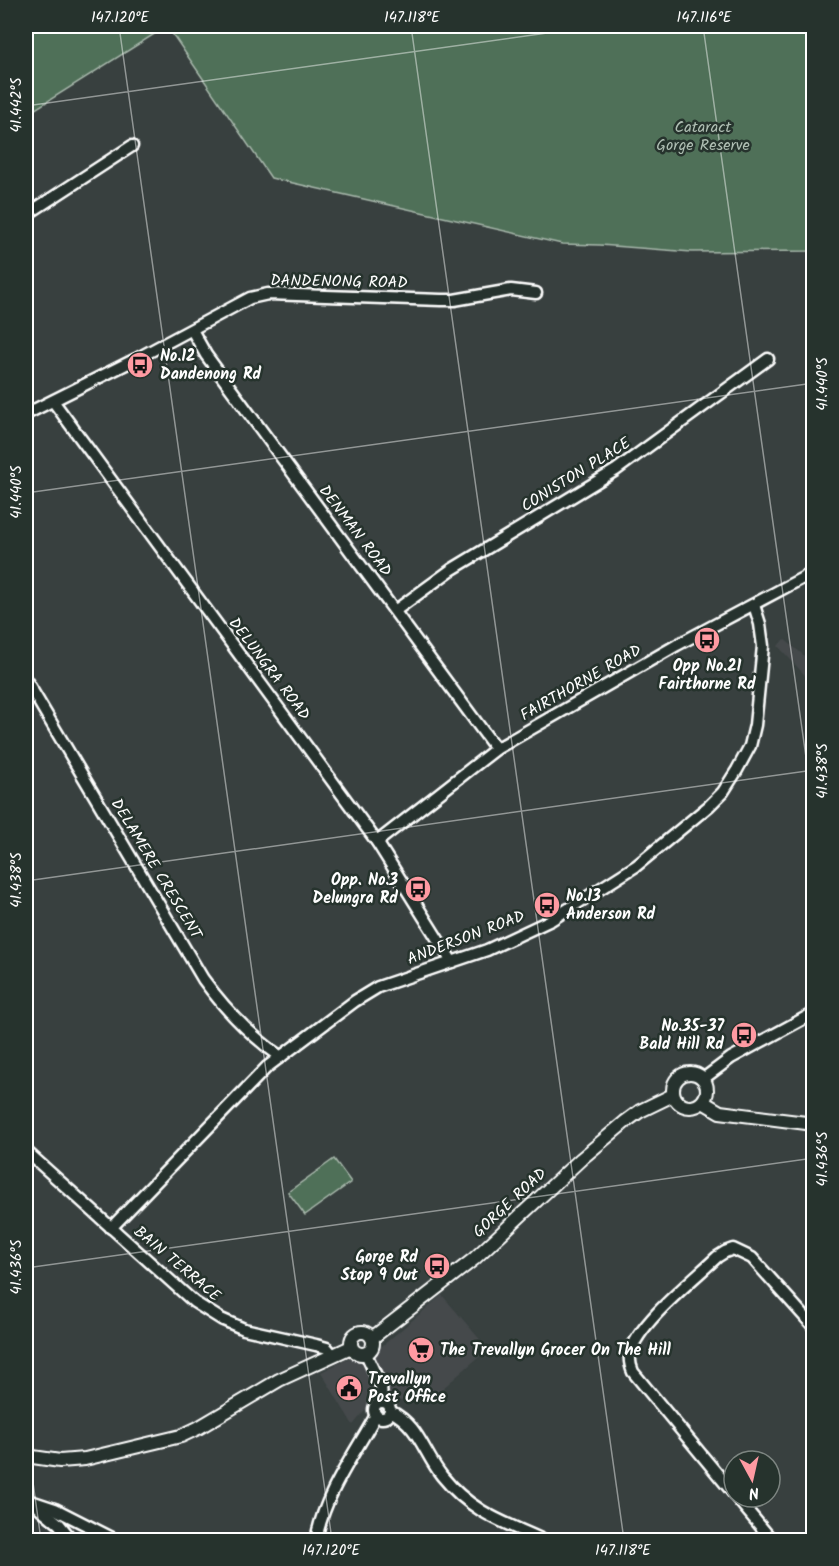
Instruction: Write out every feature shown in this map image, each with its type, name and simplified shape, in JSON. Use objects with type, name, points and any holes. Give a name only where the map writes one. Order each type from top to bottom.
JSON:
[{"type":"street","points":[[26,215],[132,146]]},
{"type":"street","name":"DANDENONG ROAD","points":[[26,414],[250,298],[268,294],[454,300],[511,290],[536,293]]},
{"type":"street","name":"DENMAN ROAD","points":[[192,330],[206,355],[396,610],[496,749]]},
{"type":"street","name":"CONISTON PLACE","points":[[396,610],[451,570],[616,470],[768,359]]},
{"type":"street","name":"DELUNGRA ROAD","points":[[53,401],[377,842],[452,962]]},
{"type":"street","name":"FAIRTHORNE ROAD","points":[[377,842],[496,749],[677,645],[813,572]]},
{"type":"street","name":"ANDERSON ROAD","points":[[111,1228],[267,1067],[320,1025],[378,987],[507,941],[573,907],[660,848],[709,806],[723,792],[737,770],[750,746],[755,725],[763,646],[754,605]]},
{"type":"street","name":"DELAMERE CRESCENT","points":[[26,680],[203,979],[230,1011],[281,1057]]},
{"type":"street","points":[[703,1079],[731,1058],[813,1013]]},
{"type":"street","points":[[692,1073],[703,1079],[707,1088],[706,1098],[694,1107],[684,1106],[675,1100],[673,1095],[674,1084],[681,1076],[692,1073]]},
{"type":"street","name":"GORGE ROAD","points":[[372,1338],[474,1258],[581,1159],[625,1122],[640,1111],[673,1095]]},
{"type":"street","points":[[703,1102],[720,1112],[813,1124]]},
{"type":"street","name":"BAIN TERRACE","points":[[26,1151],[194,1302],[221,1319],[244,1329],[316,1344],[327,1348],[333,1354]]},
{"type":"street","points":[[722,1480],[633,1372],[629,1362],[630,1353],[637,1338],[647,1325],[717,1257],[733,1249],[752,1258],[813,1327]]},
{"type":"street","points":[[363,1332],[372,1338],[373,1345],[366,1354],[357,1354],[351,1347],[351,1340],[355,1334],[363,1332]]},
{"type":"street","points":[[26,1456],[60,1461],[86,1459],[181,1436],[279,1380],[351,1347]]},
{"type":"street","points":[[366,1354],[381,1386],[382,1401]]},
{"type":"street","points":[[376,1415],[383,1418],[388,1416],[390,1411],[388,1404],[382,1401]]},
{"type":"street","points":[[316,1540],[330,1497],[376,1415],[375,1406],[382,1401]]},
{"type":"street","points":[[390,1411],[410,1424],[442,1476],[475,1509],[543,1540]]},
{"type":"street","points":[[28,1499],[59,1524],[72,1540]]},
{"type":"street","points":[[28,1499],[55,1509],[116,1540]]},
{"type":"street","points":[[746,1509],[772,1540]]},
{"type":"shaded area","points":[[784,639],[813,663],[813,684],[778,646]]},
{"type":"shaded area","points":[[442,1295],[488,1349],[434,1396],[380,1401],[368,1407],[353,1425],[321,1372],[350,1358],[362,1363]]},
{"type":"green space","points":[[26,26],[167,26],[26,115]]},
{"type":"green space","name":"Cataract Gorge Reserve","points":[[167,26],[813,26],[813,251],[692,252],[562,244],[271,178]]},
{"type":"green space","points":[[334,1159],[351,1182],[305,1215],[288,1192]]},
{"type":"place","name":"No.12 Dandenong Rd","points":[[140,365]]},
{"type":"place","name":"Opp No.21 Fairthorne Rd","points":[[707,640]]},
{"type":"place","name":"Opp. No.3 Delungra Rd","points":[[418,889]]},
{"type":"place","name":"No.13 Anderson Rd","points":[[547,905]]},
{"type":"place","name":"No.35-37 Bald Hill Rd","points":[[744,1035]]},
{"type":"place","name":"Gorge Rd Stop 9 Out","points":[[437,1266]]},
{"type":"place","name":"The Trevallyn Grocer On The Hill","points":[[421,1350]]},
{"type":"place","name":"Trevallyn Post Office","points":[[349,1388]]}]
